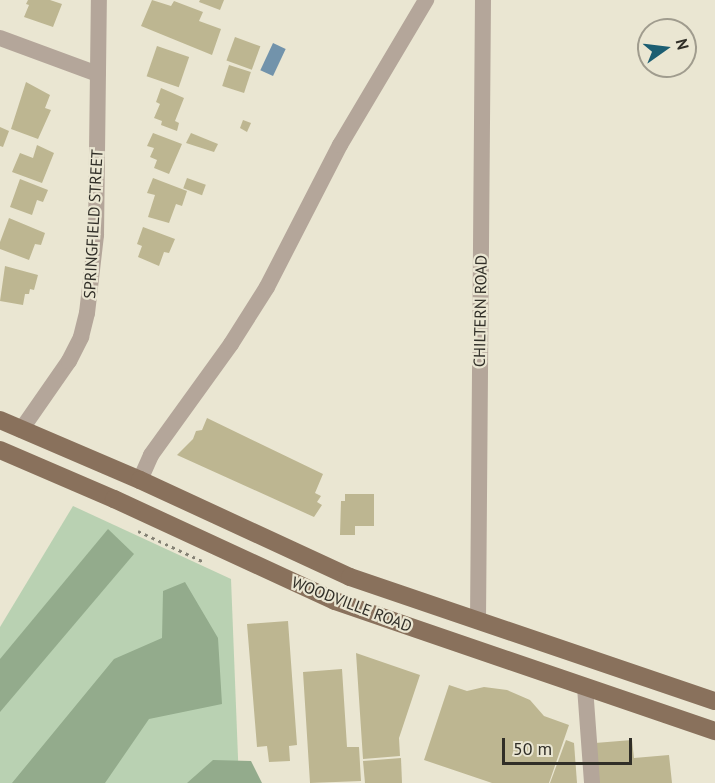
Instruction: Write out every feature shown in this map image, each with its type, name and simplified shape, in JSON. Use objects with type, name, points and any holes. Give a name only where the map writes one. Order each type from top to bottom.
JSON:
[{"type":"main road","name":"WOODVILLE ROAD","points":[[0,420],[140,480],[350,577],[715,701]]},
{"type":"main road","name":"WOODVILLE ROAD","points":[[0,450],[114,499],[335,601],[715,731]]},
{"type":"street","name":"SPRINGFIELD STREET","points":[[21,430],[69,361],[81,337],[87,313],[96,235],[99,0]]},
{"type":"street","points":[[140,480],[151,455],[231,344],[267,287],[340,145],[426,0]]},
{"type":"street","name":"CHILTERN ROAD","points":[[478,621],[483,0]]},
{"type":"street","points":[[0,38],[98,74]]},
{"type":"street","points":[[585,687],[592,783]]},
{"type":"green space","points":[[73,506],[231,579],[239,783],[0,783],[0,627]]},
{"type":"green space","points":[[108,529],[134,554],[0,712],[0,659]]},
{"type":"green space","points":[[185,582],[218,638],[222,704],[149,719],[105,783],[12,783],[114,659],[162,638],[163,591]]},
{"type":"green space","points":[[213,760],[251,761],[262,783],[187,783]]},
{"type":"water","points":[[273,43],[286,49],[273,76],[260,70]]},
{"type":"building","points":[[28,0],[50,0],[62,4],[53,27],[24,17],[29,5],[26,4]]},
{"type":"building","points":[[152,0],[171,6],[174,1],[203,12],[199,21],[221,29],[212,55],[141,26]]},
{"type":"building","points":[[200,0],[224,0],[220,10],[199,2]]},
{"type":"building","points":[[235,37],[260,46],[252,70],[226,60]]},
{"type":"building","points":[[157,46],[189,57],[179,87],[147,76]]},
{"type":"building","points":[[229,65],[251,72],[244,93],[222,86]]},
{"type":"building","points":[[26,82],[50,95],[45,108],[51,110],[38,139],[11,129]]},
{"type":"building","points":[[161,88],[184,98],[175,121],[179,123],[177,131],[161,125],[162,121],[154,118],[160,104],[156,102]]},
{"type":"building","points":[[243,120],[251,123],[247,132],[240,128]]},
{"type":"building","points":[[0,127],[9,131],[3,147],[0,146]]},
{"type":"building","points":[[153,133],[182,144],[169,174],[154,168],[157,160],[150,157],[154,148],[147,146]]},
{"type":"building","points":[[191,133],[218,144],[214,152],[186,143]]},
{"type":"building","points":[[37,145],[54,153],[42,183],[12,172],[20,153],[33,158]]},
{"type":"building","points":[[153,178],[187,191],[182,206],[176,204],[169,223],[148,217],[155,195],[147,193]]},
{"type":"building","points":[[187,178],[206,185],[202,195],[183,188]]},
{"type":"building","points":[[20,179],[48,190],[43,202],[37,200],[32,215],[10,207]]},
{"type":"building","points":[[9,218],[45,233],[41,245],[35,244],[29,260],[0,249],[0,242]]},
{"type":"building","points":[[143,227],[175,239],[169,253],[164,252],[159,266],[138,257],[142,246],[137,244]]},
{"type":"building","points":[[5,266],[38,275],[34,290],[30,289],[29,294],[25,294],[23,305],[0,301]]},
{"type":"building","points":[[207,418],[323,474],[315,493],[321,496],[317,502],[322,505],[314,517],[177,455],[193,439],[196,431],[202,430]]},
{"type":"building","points":[[345,494],[374,494],[374,526],[355,526],[355,535],[340,535],[341,501],[345,501]]},
{"type":"building","points":[[288,621],[297,745],[289,746],[290,761],[269,762],[267,746],[257,747],[247,624]]},
{"type":"building","points":[[356,653],[420,675],[399,738],[400,756],[363,759]]},
{"type":"building","points":[[342,669],[347,747],[359,747],[361,781],[310,783],[303,672]]},
{"type":"building","points":[[449,685],[467,691],[484,687],[507,690],[530,700],[544,716],[569,725],[549,783],[492,783],[424,760]]},
{"type":"building","points":[[566,740],[574,743],[577,783],[550,783]]},
{"type":"building","points":[[632,740],[634,758],[669,755],[672,783],[599,783],[595,743]]},
{"type":"building","points":[[401,758],[402,783],[365,783],[363,761]]}]
